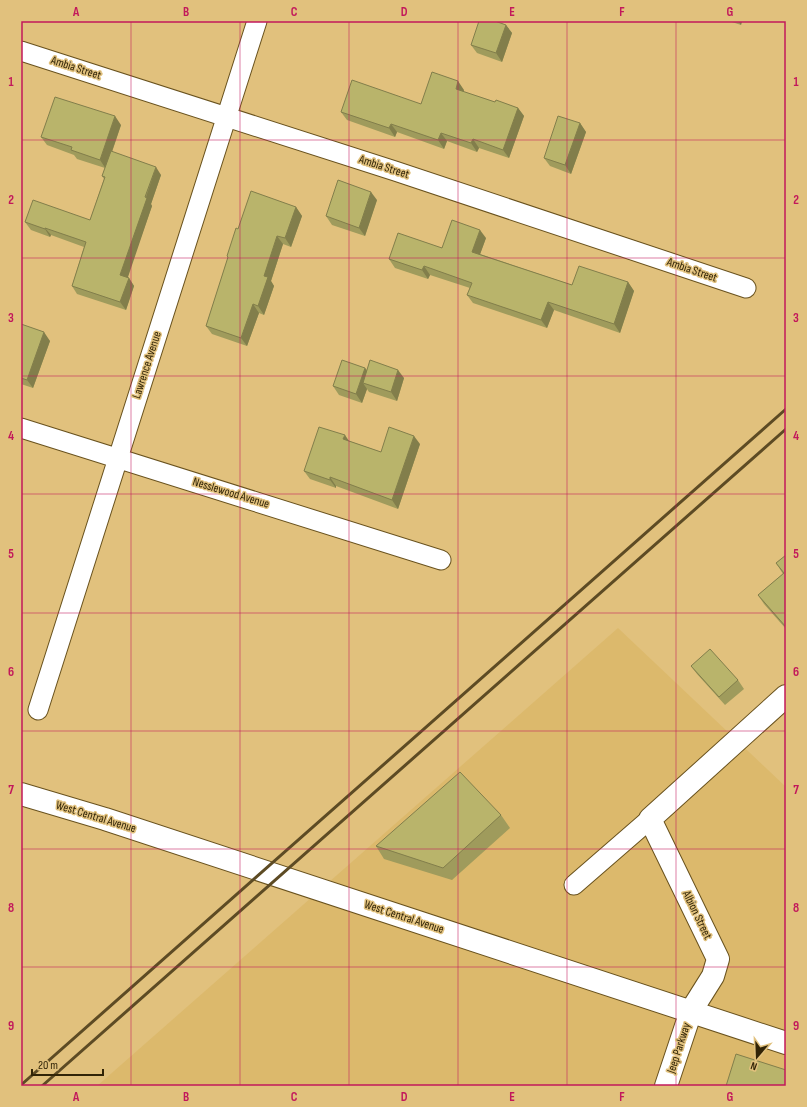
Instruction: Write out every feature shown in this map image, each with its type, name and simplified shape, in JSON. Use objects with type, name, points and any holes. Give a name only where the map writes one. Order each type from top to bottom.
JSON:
[{"type":"main road","points":[[650,819],[786,696]]},
{"type":"main road","name":"West Central Avenue","points":[[21,794],[105,819],[786,1043]]},
{"type":"main road","name":"Albion Street","points":[[650,819],[718,959],[713,976],[691,1011]]},
{"type":"main road","name":"Jeep Parkway","points":[[666,1086],[691,1011]]},
{"type":"street","name":"Lawrence Avenue","points":[[38,710],[257,21]]},
{"type":"street","name":"Ambia Street","points":[[21,51],[395,171],[746,288]]},
{"type":"street","name":"Nesslewood Avenue","points":[[21,428],[441,560]]},
{"type":"street","points":[[574,885],[650,819]]},
{"type":"shaded area","points":[[618,628],[786,787],[786,1086],[97,1086]]},
{"type":"building","points":[[479,21],[495,21],[506,25],[496,53],[471,45]]},
{"type":"building","points":[[432,72],[458,81],[456,89],[495,102],[496,100],[518,108],[503,150],[473,139],[471,143],[441,133],[438,140],[391,124],[389,128],[341,112],[352,80],[421,104]]},
{"type":"building","points":[[55,97],[115,116],[100,160],[71,150],[72,147],[41,137]]},
{"type":"building","points":[[558,116],[580,123],[565,165],[544,158]]},
{"type":"building","points":[[111,151],[156,167],[145,197],[147,198],[120,275],[129,278],[120,302],[72,286],[86,242],[25,222],[33,200],[90,220],[105,177],[102,176]]},
{"type":"building","points":[[338,180],[371,192],[359,228],[326,216]]},
{"type":"building","points":[[251,191],[296,207],[285,238],[277,236],[264,276],[268,277],[258,306],[253,304],[241,338],[206,326],[236,228],[238,229]]},
{"type":"building","points":[[452,220],[480,230],[472,252],[572,285],[579,266],[628,282],[614,324],[548,302],[541,320],[467,295],[472,283],[424,266],[422,270],[389,259],[398,233],[442,248]]},
{"type":"building","points":[[21,324],[44,332],[27,380],[21,378]]},
{"type":"building","points":[[342,360],[365,368],[356,394],[333,386]]},
{"type":"building","points":[[370,360],[398,370],[391,392],[363,383]]},
{"type":"building","points":[[319,427],[345,435],[343,439],[381,452],[389,427],[414,436],[392,500],[330,477],[330,480],[304,471]]},
{"type":"building","points":[[786,555],[786,627],[758,595],[784,573],[776,563]]},
{"type":"building","points":[[710,649],[738,680],[719,697],[691,666]]},
{"type":"building","points":[[460,772],[501,815],[443,868],[376,846]]},
{"type":"building","points":[[736,1054],[786,1070],[786,1086],[726,1086]]},
{"type":"railway","points":[[21,1085],[786,409]]},
{"type":"railway","points":[[42,1086],[786,429]]}]
